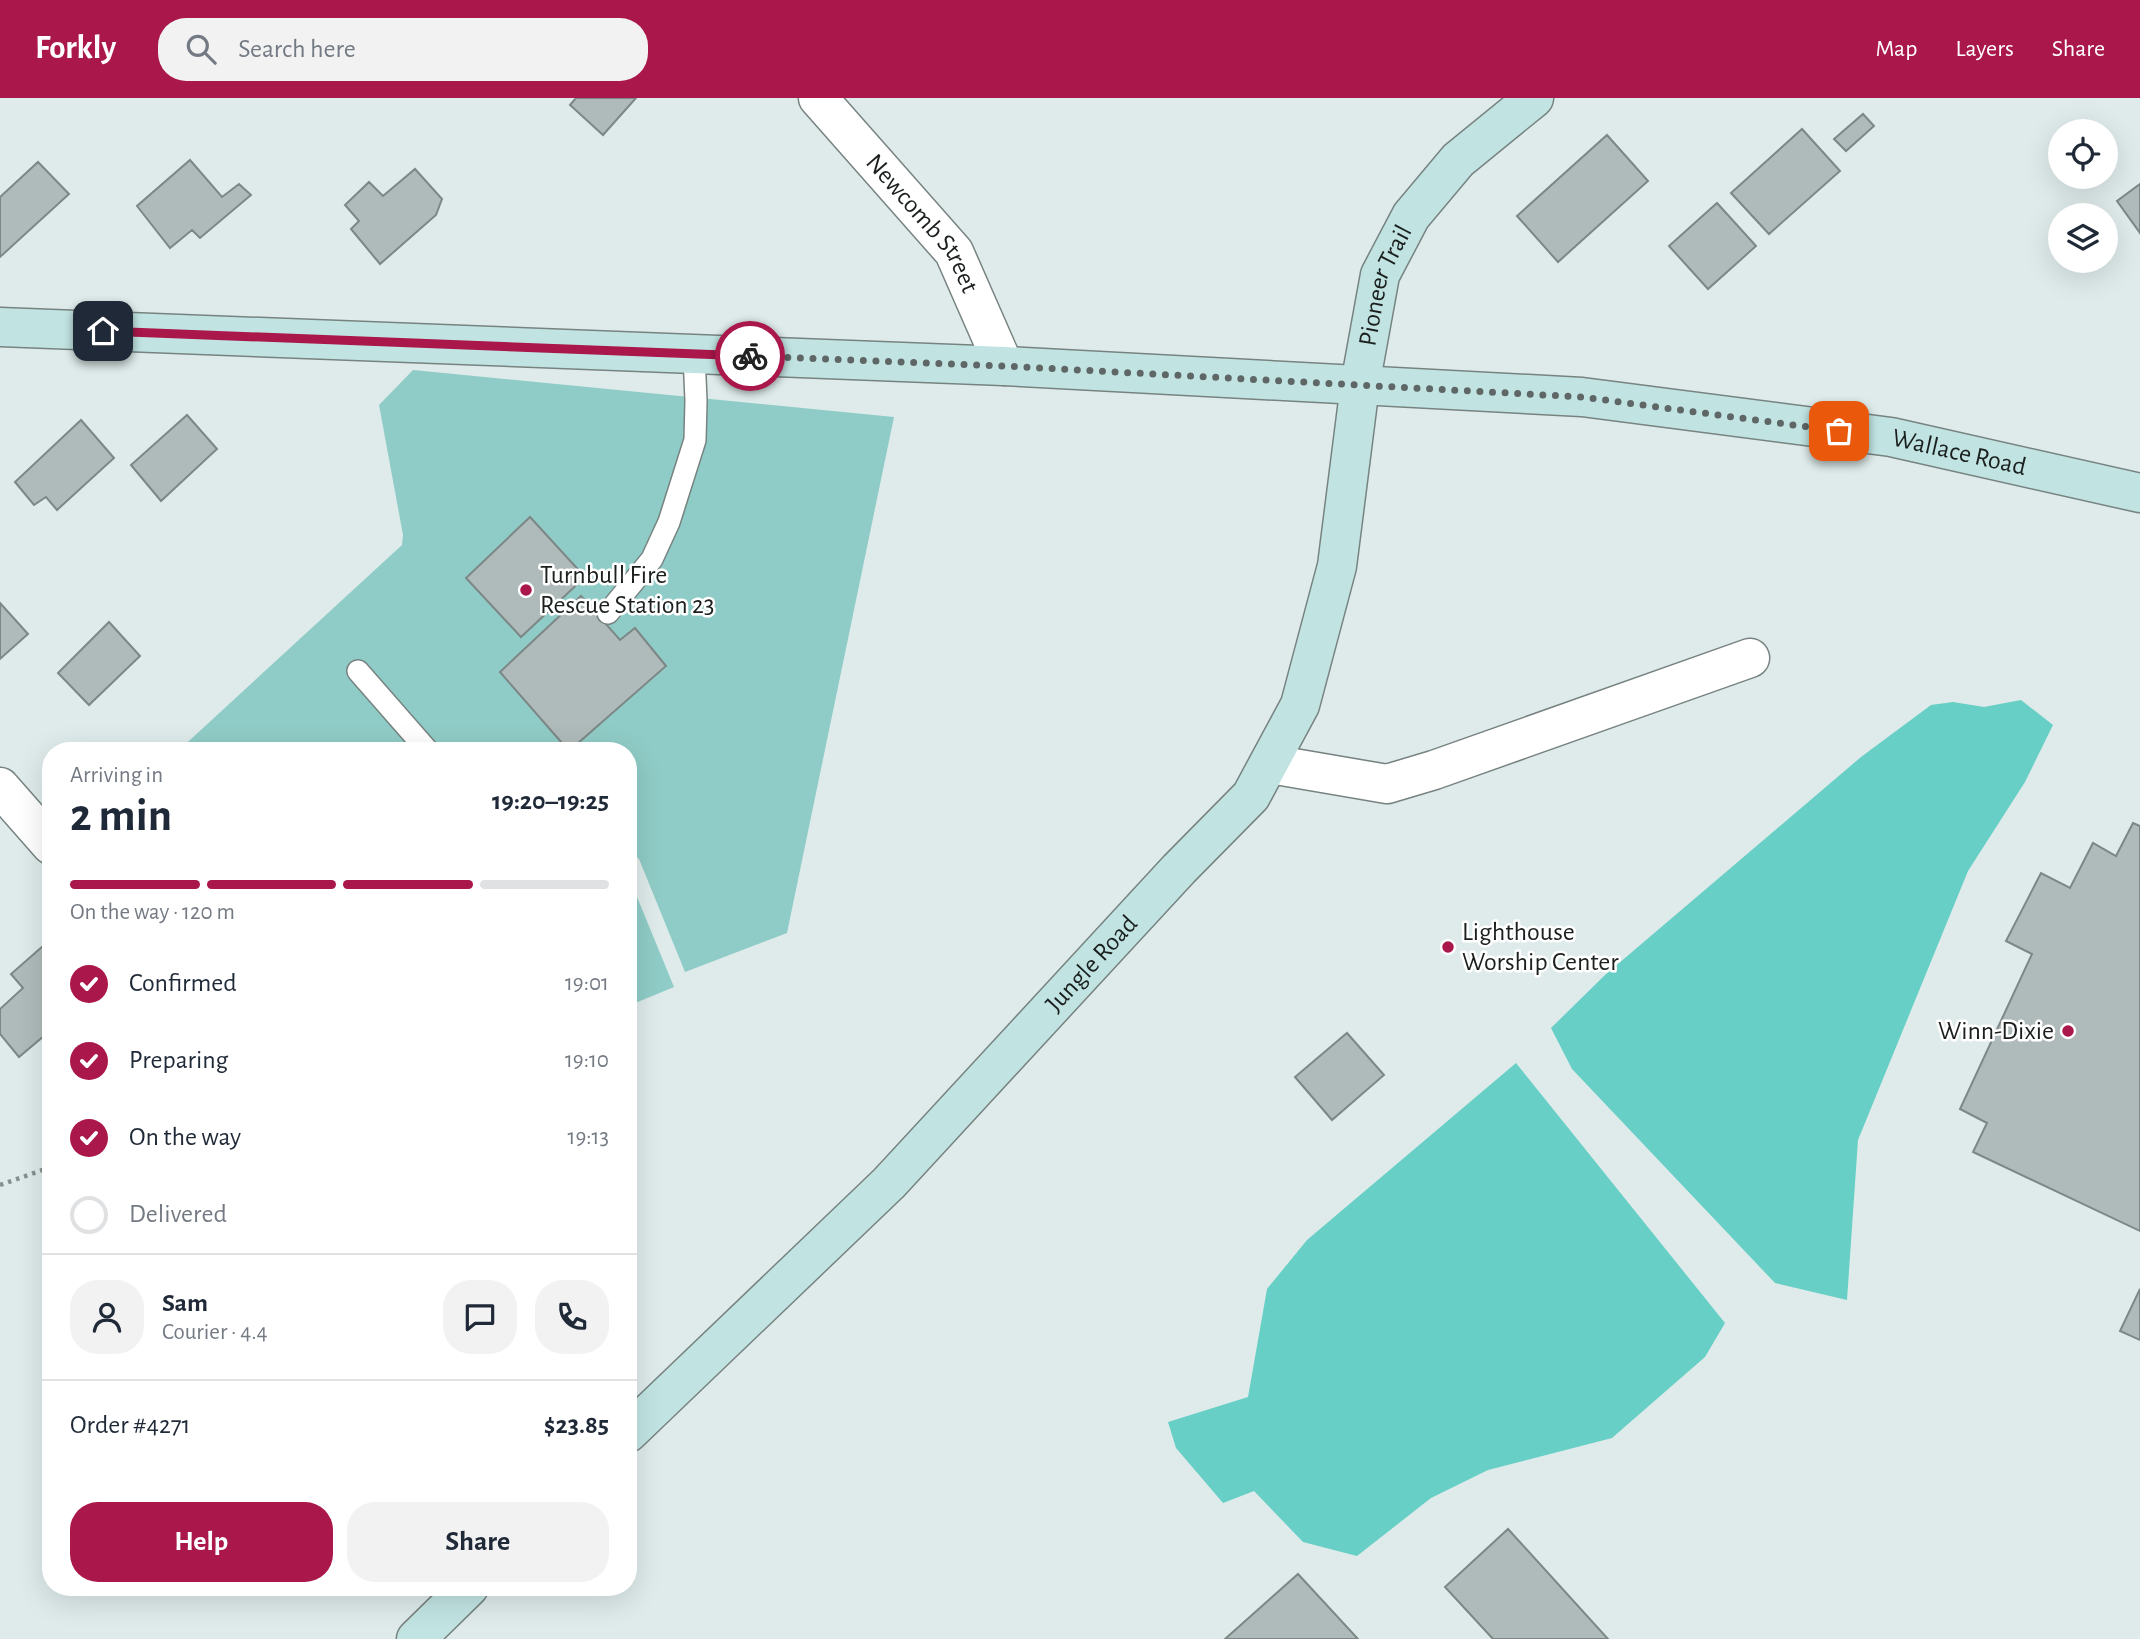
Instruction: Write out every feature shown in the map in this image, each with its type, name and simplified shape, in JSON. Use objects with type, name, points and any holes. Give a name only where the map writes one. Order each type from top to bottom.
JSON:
[{"type":"street","name":"Newcomb Street","points":[[818,98],[954,252],[1004,366]]},
{"type":"street","name":"Pioneer Trail","points":[[0,327],[1004,366],[1360,385],[1380,275],[1411,216],[1458,160],[1534,98]]},
{"type":"street","name":"Wallace Road","points":[[1360,385],[1582,397],[1877,436],[2140,492]]},
{"type":"street","name":"Jungle Road","points":[[637,1424],[889,1183],[1179,869],[1251,796],[1300,705],[1338,566],[1360,385]]},
{"type":"street","points":[[1270,764],[1387,784],[1447,766],[1750,658]]},
{"type":"street","points":[[0,787],[42,835]]},
{"type":"street","points":[[416,1639],[460,1596]]},
{"type":"lane","points":[[608,613],[652,559],[668,522],[695,440],[694,354]]},
{"type":"lane","points":[[358,671],[420,742]]},
{"type":"path","points":[[0,1185],[42,1170]]},
{"type":"shaded area","points":[[413,370],[894,417],[787,933],[685,972],[637,857],[637,742],[188,742],[402,545],[403,535],[379,405]]},
{"type":"shaded area","points":[[2021,700],[2053,725],[2025,782],[1968,871],[1858,1140],[1847,1300],[1775,1283],[1572,1069],[1551,1028],[1605,975],[1861,757],[1931,705],[1953,702],[1984,707]]},
{"type":"shaded area","points":[[637,897],[674,987],[637,1002]]},
{"type":"shaded area","points":[[1516,1063],[1725,1323],[1705,1357],[1612,1438],[1488,1470],[1431,1498],[1357,1556],[1303,1542],[1254,1491],[1223,1503],[1176,1448],[1168,1422],[1248,1397],[1267,1289],[1307,1240]]},
{"type":"building","points":[[576,98],[636,98],[603,135],[570,105]]},
{"type":"building","points":[[1863,114],[1874,126],[1846,151],[1834,139]]},
{"type":"building","points":[[1802,129],[1840,171],[1769,234],[1731,193]]},
{"type":"building","points":[[1607,135],[1648,181],[1558,262],[1517,216]]},
{"type":"building","points":[[190,160],[222,197],[239,184],[251,195],[200,238],[192,230],[170,248],[137,206]]},
{"type":"building","points":[[38,162],[69,194],[0,257],[0,197]]},
{"type":"building","points":[[415,169],[442,199],[436,215],[380,264],[351,229],[359,221],[345,205],[369,182],[383,196]]},
{"type":"building","points":[[2140,184],[2140,233],[2117,201]]},
{"type":"building","points":[[1717,203],[1756,246],[1708,289],[1669,246]]},
{"type":"building","points":[[187,415],[217,449],[161,501],[131,465]]},
{"type":"building","points":[[81,420],[114,458],[57,510],[46,497],[34,505],[15,482]]},
{"type":"building","points":[[530,517],[585,577],[521,637],[466,578]]},
{"type":"building","points":[[581,596],[620,640],[635,628],[666,666],[579,742],[561,742],[500,672]]},
{"type":"building","points":[[0,603],[28,634],[0,659]]},
{"type":"building","points":[[109,622],[140,656],[89,705],[58,673]]},
{"type":"building","name":"Winn-Dixie","points":[[2133,823],[2140,826],[2140,1231],[1973,1152],[1987,1123],[1960,1109],[2032,954],[2006,941],[2041,873],[2070,888],[2093,843],[2116,856]]},
{"type":"building","points":[[42,947],[42,1038],[19,1057],[0,1034],[0,1009],[23,988],[11,974]]},
{"type":"building","points":[[1347,1033],[1384,1075],[1332,1120],[1295,1077]]},
{"type":"building","points":[[2140,1289],[2140,1340],[2120,1331]]},
{"type":"building","points":[[1508,1529],[1608,1639],[1493,1639],[1445,1587]]},
{"type":"building","points":[[1298,1574],[1358,1639],[1225,1639]]},
{"type":"way so far","points":[[750,356],[1004,366],[1582,397],[1839,431]]},
{"type":"place","name":"Turnbull Fire Rescue Station 23","points":[[526,590]]},
{"type":"place","name":"Lighthouse Worship Center","points":[[1448,947]]},
{"type":"place","name":"Winn-Dixie","points":[[2068,1031]]},
{"type":"route","points":[[103,331],[750,356]]}]
